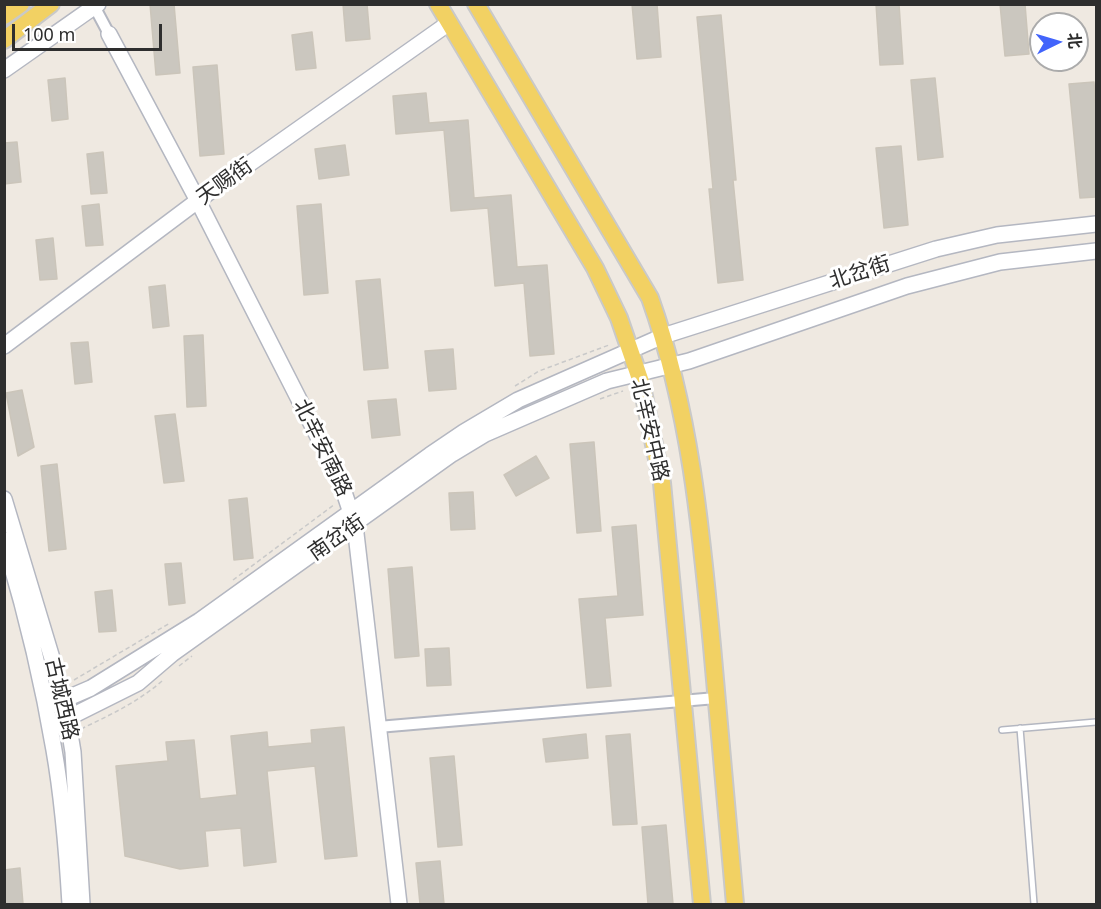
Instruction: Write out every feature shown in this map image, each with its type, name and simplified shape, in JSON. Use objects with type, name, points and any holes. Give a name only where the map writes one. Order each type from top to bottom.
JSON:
[{"type":"main road","points":[[4,16],[21,4]]},
{"type":"main road","points":[[4,40],[51,4]]},
{"type":"main road","name":"北辛安中路","points":[[438,4],[595,268],[619,318],[645,399],[662,483],[702,904]]},
{"type":"main road","name":"北辛安中路","points":[[476,4],[650,298],[663,336],[693,469],[735,904]]},
{"type":"main road","points":[[4,70],[95,6]]},
{"type":"main road","name":"天赐街","points":[[4,346],[198,201],[449,23]]},
{"type":"main road","name":"北辛安南路","points":[[109,34],[198,201],[340,480],[353,518],[399,904]]},
{"type":"main road","name":"北岔街","points":[[630,351],[663,336],[936,249],[997,235],[1096,224]]},
{"type":"main road","name":"北岔街","points":[[637,374],[669,364],[689,361],[907,286],[1000,262],[1096,251]]},
{"type":"main road","name":"南岔街","points":[[50,727],[138,683],[172,654],[464,432],[518,400],[630,351]]},
{"type":"main road","name":"南岔街","points":[[47,707],[92,688],[199,621],[353,518],[485,434],[607,381],[637,374]]},
{"type":"main road","name":"古城西路","points":[[4,499],[64,698],[73,752],[82,904]]},
{"type":"main road","name":"古城西路","points":[[4,540],[47,707],[67,852],[70,904]]},
{"type":"street","points":[[95,6],[109,34]]},
{"type":"street","points":[[378,727],[716,698]]},
{"type":"lane","points":[[1002,730],[1096,722]]},
{"type":"lane","points":[[1020,728],[1034,904]]},
{"type":"building","points":[[150,4],[174,4],[180,73],[156,75]]},
{"type":"building","points":[[343,4],[367,4],[370,39],[346,41]]},
{"type":"building","points":[[632,4],[657,4],[661,57],[637,59]]},
{"type":"building","points":[[876,4],[899,4],[903,64],[880,65]]},
{"type":"building","points":[[1000,4],[1025,4],[1029,54],[1005,56]]},
{"type":"building","points":[[721,15],[743,280],[718,283],[709,189],[713,189],[697,17]]},
{"type":"building","points":[[312,32],[316,68],[296,70],[292,35]]},
{"type":"building","points":[[217,65],[224,154],[200,156],[193,67]]},
{"type":"building","points":[[65,78],[68,119],[52,121],[48,80]]},
{"type":"building","points":[[935,78],[943,157],[918,160],[911,80]]},
{"type":"building","points":[[1094,82],[1096,197],[1080,198],[1069,84]]},
{"type":"building","points":[[426,93],[429,123],[468,120],[474,198],[511,195],[517,267],[547,265],[554,354],[530,356],[524,283],[495,286],[488,208],[451,211],[444,130],[396,134],[393,96]]},
{"type":"building","points":[[17,142],[21,182],[4,184],[4,143]]},
{"type":"building","points":[[345,145],[349,175],[319,179],[315,149]]},
{"type":"building","points":[[901,146],[908,225],[884,228],[876,148]]},
{"type":"building","points":[[103,152],[107,193],[91,194],[87,154]]},
{"type":"building","points":[[99,204],[103,245],[86,246],[82,206]]},
{"type":"building","points":[[321,204],[328,293],[304,295],[297,206]]},
{"type":"building","points":[[53,238],[57,279],[40,280],[36,240]]},
{"type":"building","points":[[380,279],[388,368],[364,370],[356,281]]},
{"type":"building","points":[[165,285],[169,326],[153,328],[149,287]]},
{"type":"building","points":[[203,335],[206,406],[187,407],[184,336]]},
{"type":"building","points":[[88,342],[92,382],[75,384],[71,343]]},
{"type":"building","points":[[453,349],[456,389],[429,391],[425,351]]},
{"type":"building","points":[[22,390],[34,447],[18,456],[6,393]]},
{"type":"building","points":[[396,399],[400,435],[372,438],[368,401]]},
{"type":"building","points":[[175,414],[184,481],[164,483],[155,416]]},
{"type":"building","points":[[594,442],[601,531],[577,533],[570,444]]},
{"type":"building","points":[[536,456],[549,478],[516,496],[504,475]]},
{"type":"building","points":[[57,464],[66,549],[49,551],[41,466]]},
{"type":"building","points":[[473,492],[475,529],[451,530],[449,493]]},
{"type":"building","points":[[247,498],[253,558],[234,560],[229,500]]},
{"type":"building","points":[[636,525],[643,615],[605,618],[611,686],[587,688],[579,599],[618,596],[612,527]]},
{"type":"building","points":[[181,563],[185,603],[169,605],[165,564]]},
{"type":"building","points":[[412,567],[419,656],[395,658],[388,569]]},
{"type":"building","points":[[112,590],[116,631],[99,632],[95,592]]},
{"type":"building","points":[[449,648],[451,685],[427,686],[425,649]]},
{"type":"building","points":[[344,727],[357,856],[325,859],[315,766],[267,771],[276,862],[244,866],[241,828],[205,831],[208,866],[180,869],[125,856],[116,766],[168,761],[166,742],[194,740],[200,799],[237,795],[231,736],[267,732],[268,747],[312,743],[311,730]]},
{"type":"building","points":[[586,734],[588,758],[546,762],[543,739]]},
{"type":"building","points":[[630,734],[637,824],[613,825],[606,736]]},
{"type":"building","points":[[454,756],[462,845],[438,847],[430,758]]},
{"type":"building","points":[[666,825],[673,904],[648,904],[642,827]]},
{"type":"building","points":[[440,861],[444,904],[420,904],[416,863]]},
{"type":"building","points":[[20,868],[23,904],[5,904],[4,870]]}]
